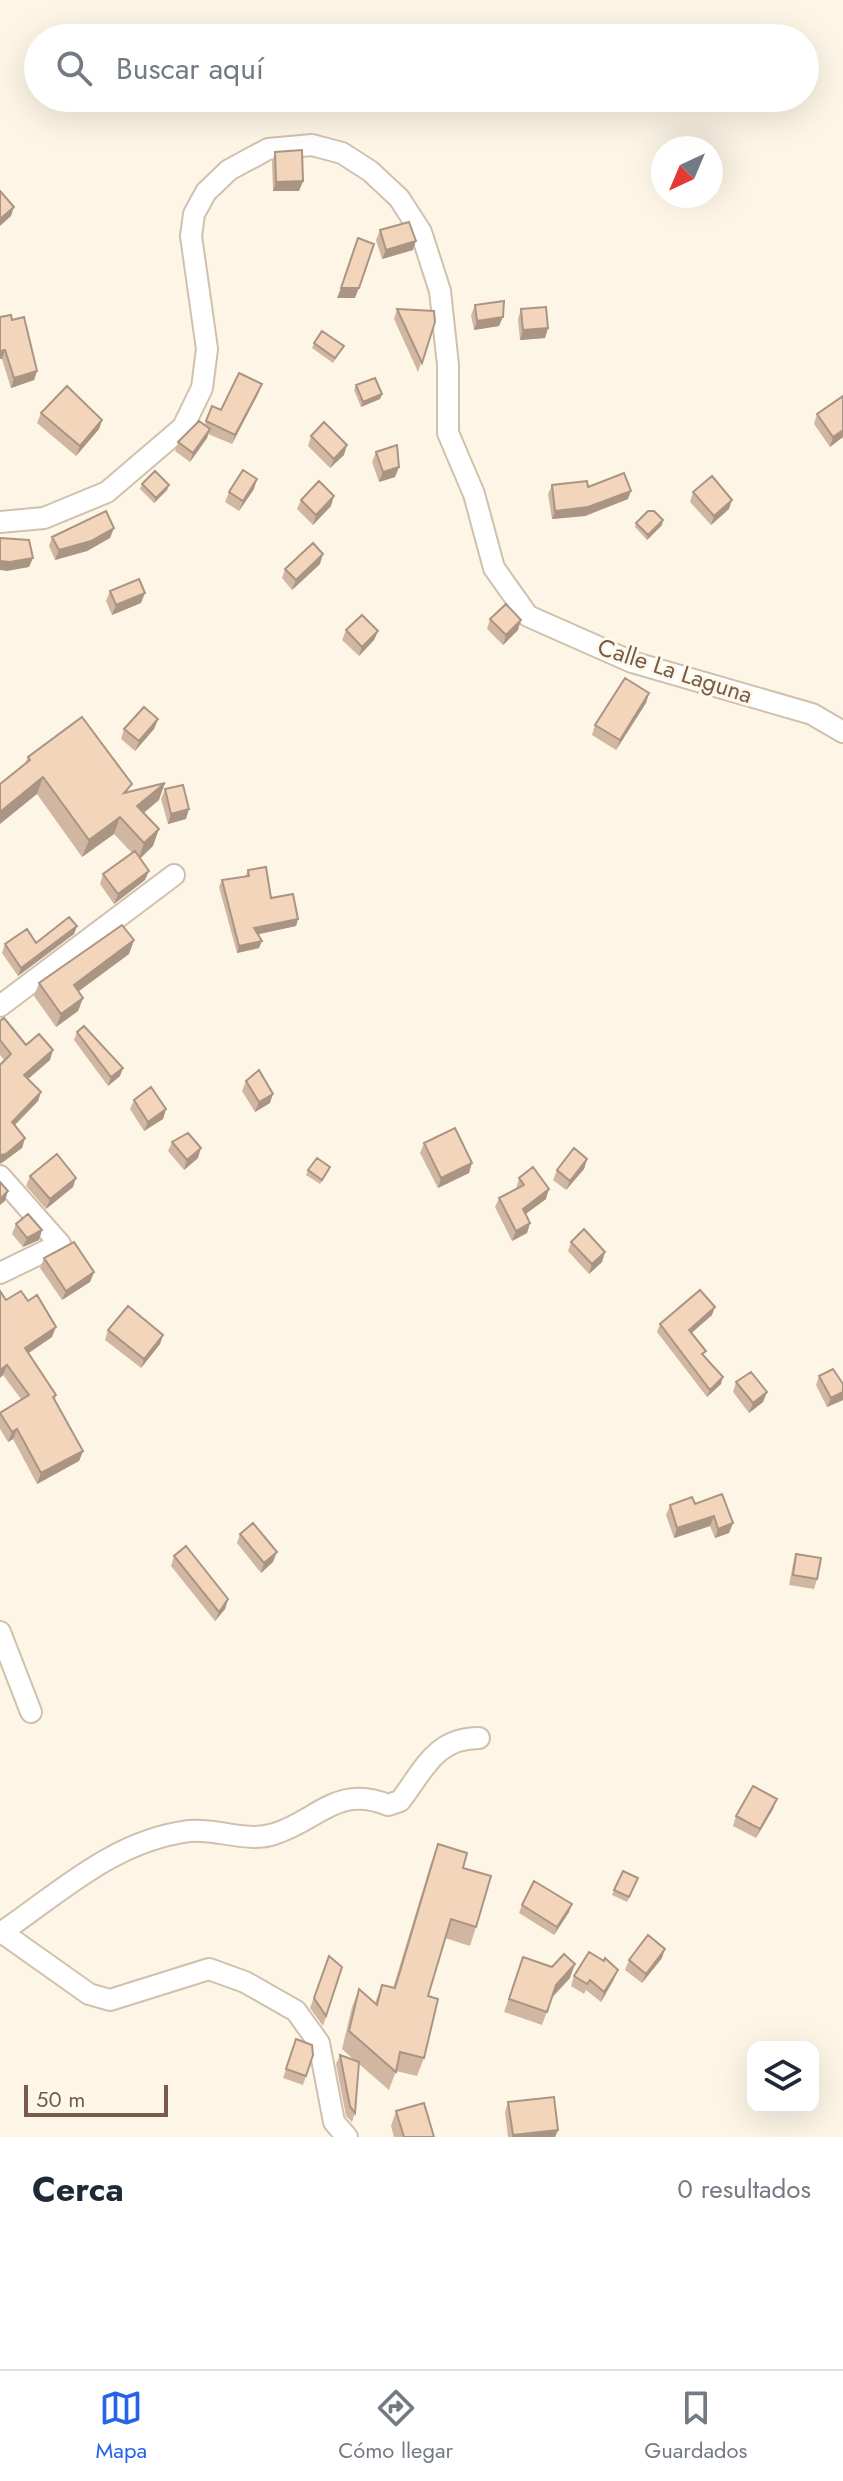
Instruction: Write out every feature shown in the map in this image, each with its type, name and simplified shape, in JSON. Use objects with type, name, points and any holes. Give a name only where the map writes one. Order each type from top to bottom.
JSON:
[{"type":"street","name":"Calle La Laguna","points":[[0,522],[44,518],[107,492],[183,427],[202,388],[207,349],[191,236],[194,214],[206,192],[229,170],[268,149],[312,145],[342,153],[370,171],[399,198],[421,232],[440,291],[448,365],[448,433],[474,494],[494,568],[528,616],[632,662],[812,714],[843,732]]},
{"type":"street","points":[[0,1006],[174,875]]},
{"type":"street","points":[[0,1176],[60,1244],[0,1273]]},
{"type":"street","points":[[0,1632],[31,1712]]},
{"type":"street","points":[[347,2137],[334,2122],[319,2043],[296,2011],[245,1982],[209,1969],[110,2000],[89,1994],[1,1932],[108,1859],[143,1840],[205,1829],[260,1837],[275,1834],[309,1814],[350,1799],[373,1799],[388,1805],[400,1801],[416,1773],[450,1743],[479,1738]]},
{"type":"building","points":[[302,150],[303,181],[276,182],[275,152]]},
{"type":"building","points":[[0,191],[14,207],[0,219]]},
{"type":"building","points":[[409,222],[416,241],[386,250],[380,230]]},
{"type":"building","points":[[358,238],[374,244],[359,288],[341,288]]},
{"type":"building","points":[[504,301],[503,317],[477,321],[475,305]]},
{"type":"building","points":[[546,307],[548,328],[523,330],[521,309]]},
{"type":"building","points":[[397,309],[434,311],[435,322],[422,363]]},
{"type":"building","points":[[11,315],[12,320],[24,317],[37,371],[14,378],[5,350],[0,351],[0,317]]},
{"type":"building","points":[[322,331],[344,346],[335,358],[314,343]]},
{"type":"building","points":[[239,373],[262,384],[235,435],[206,421],[212,406],[221,410]]},
{"type":"building","points":[[375,378],[382,394],[363,402],[356,385]]},
{"type":"building","points":[[67,386],[102,420],[80,446],[41,413]]},
{"type":"building","points":[[843,396],[843,430],[833,437],[817,414]]},
{"type":"building","points":[[199,421],[210,429],[193,453],[178,442]]},
{"type":"building","points":[[324,422],[347,445],[334,459],[311,436]]},
{"type":"building","points":[[397,445],[399,467],[383,472],[376,452]]},
{"type":"building","points":[[243,470],[257,479],[243,501],[229,492]]},
{"type":"building","points":[[155,471],[169,485],[156,498],[142,484]]},
{"type":"building","points":[[624,473],[631,491],[588,507],[555,511],[552,485],[587,481],[588,487]]},
{"type":"building","points":[[712,476],[732,500],[714,516],[693,492]]},
{"type":"building","points":[[319,481],[334,496],[316,515],[301,500]]},
{"type":"building","points":[[106,511],[114,528],[91,541],[59,550],[52,537]]},
{"type":"building","points":[[648,511],[654,511],[663,520],[648,535],[636,523]]},
{"type":"building","points":[[0,538],[29,540],[33,558],[0,561]]},
{"type":"building","points":[[313,543],[323,554],[296,580],[285,569]]},
{"type":"building","points":[[139,579],[145,593],[116,605],[110,591]]},
{"type":"building","points":[[506,604],[521,620],[506,635],[490,619]]},
{"type":"building","points":[[362,615],[378,631],[362,647],[346,630]]},
{"type":"building","points":[[625,678],[649,693],[620,740],[595,725]]},
{"type":"building","points":[[144,707],[158,719],[139,741],[124,729]]},
{"type":"building","points":[[82,717],[132,784],[124,793],[165,783],[137,806],[159,829],[144,843],[120,817],[89,840],[43,777],[0,812],[0,784],[30,760],[28,757]]},
{"type":"building","points":[[183,785],[189,809],[171,814],[165,789]]},
{"type":"building","points":[[135,851],[149,871],[118,894],[103,874]]},
{"type":"building","points":[[266,867],[271,898],[293,894],[298,919],[254,928],[262,941],[239,946],[222,880],[249,876],[248,870]]},
{"type":"building","points":[[69,917],[77,926],[21,968],[5,944],[27,929],[36,943]]},
{"type":"building","points":[[122,925],[134,940],[74,985],[83,998],[61,1014],[39,983]]},
{"type":"building","points":[[4,1018],[26,1045],[39,1034],[53,1050],[24,1075],[41,1092],[12,1122],[25,1138],[6,1154],[0,1155],[0,1065],[11,1054],[0,1040],[0,1021]]},
{"type":"building","points":[[84,1026],[123,1068],[111,1077],[77,1032]]},
{"type":"building","points":[[259,1070],[273,1094],[259,1102],[246,1081]]},
{"type":"building","points":[[151,1087],[166,1109],[148,1122],[134,1100]]},
{"type":"building","points":[[455,1128],[472,1163],[441,1178],[424,1143]]},
{"type":"building","points":[[188,1133],[201,1148],[187,1160],[172,1142]]},
{"type":"building","points":[[574,1148],[587,1159],[570,1181],[557,1170]]},
{"type":"building","points":[[57,1154],[76,1178],[50,1199],[30,1176]]},
{"type":"building","points":[[317,1158],[330,1167],[322,1180],[308,1170]]},
{"type":"building","points":[[533,1167],[549,1189],[523,1209],[530,1223],[516,1231],[499,1198],[524,1185],[519,1178]]},
{"type":"building","points":[[0,1182],[8,1191],[0,1199]]},
{"type":"building","points":[[28,1214],[42,1230],[27,1238],[16,1224]]},
{"type":"building","points":[[584,1229],[605,1252],[592,1264],[571,1242]]},
{"type":"building","points":[[74,1242],[94,1272],[66,1291],[44,1258]]},
{"type":"building","points":[[700,1290],[715,1307],[689,1330],[706,1351],[702,1354],[723,1377],[710,1390],[660,1324]]},
{"type":"building","points":[[0,1291],[6,1300],[21,1291],[28,1301],[37,1295],[56,1327],[25,1348],[56,1395],[53,1397],[83,1451],[41,1473],[17,1429],[12,1432],[0,1413],[29,1395],[7,1365],[0,1370]]},
{"type":"building","points":[[128,1306],[163,1335],[144,1359],[108,1330]]},
{"type":"building","points":[[833,1369],[843,1384],[843,1392],[831,1398],[819,1376]]},
{"type":"building","points":[[751,1372],[767,1392],[753,1403],[736,1382]]},
{"type":"building","points":[[722,1494],[733,1523],[718,1529],[714,1516],[677,1528],[670,1505],[692,1497],[695,1504]]},
{"type":"building","points":[[253,1523],[277,1552],[264,1563],[240,1534]]},
{"type":"building","points":[[186,1546],[228,1599],[219,1612],[174,1556]]},
{"type":"building","points":[[796,1554],[821,1558],[817,1579],[793,1575]]},
{"type":"building","points":[[753,1786],[777,1799],[760,1829],[736,1816]]},
{"type":"building","points":[[438,1844],[467,1853],[463,1868],[491,1876],[476,1927],[451,1919],[428,1996],[438,1999],[424,2058],[400,2052],[396,2072],[349,2031],[359,1989],[377,2005],[382,1985],[395,1988]]},
{"type":"building","points":[[623,1871],[638,1878],[629,1897],[614,1890]]},
{"type":"building","points":[[534,1881],[572,1904],[557,1927],[522,1905]]},
{"type":"building","points":[[648,1935],[665,1949],[646,1974],[629,1960]]},
{"type":"building","points":[[589,1952],[604,1961],[605,1958],[618,1970],[604,1992],[590,1980],[587,1984],[574,1976]]},
{"type":"building","points":[[564,1954],[575,1964],[556,1985],[547,2012],[509,1999],[523,1957],[552,1967]]},
{"type":"building","points":[[329,1956],[342,1967],[326,2016],[314,1998]]},
{"type":"building","points":[[296,2039],[312,2045],[313,2055],[306,2076],[286,2069]]},
{"type":"building","points":[[340,2055],[359,2062],[355,2113],[350,2106]]},
{"type":"building","points":[[554,2097],[558,2130],[513,2135],[508,2102]]},
{"type":"building","points":[[424,2103],[434,2137],[404,2137],[396,2111]]}]
